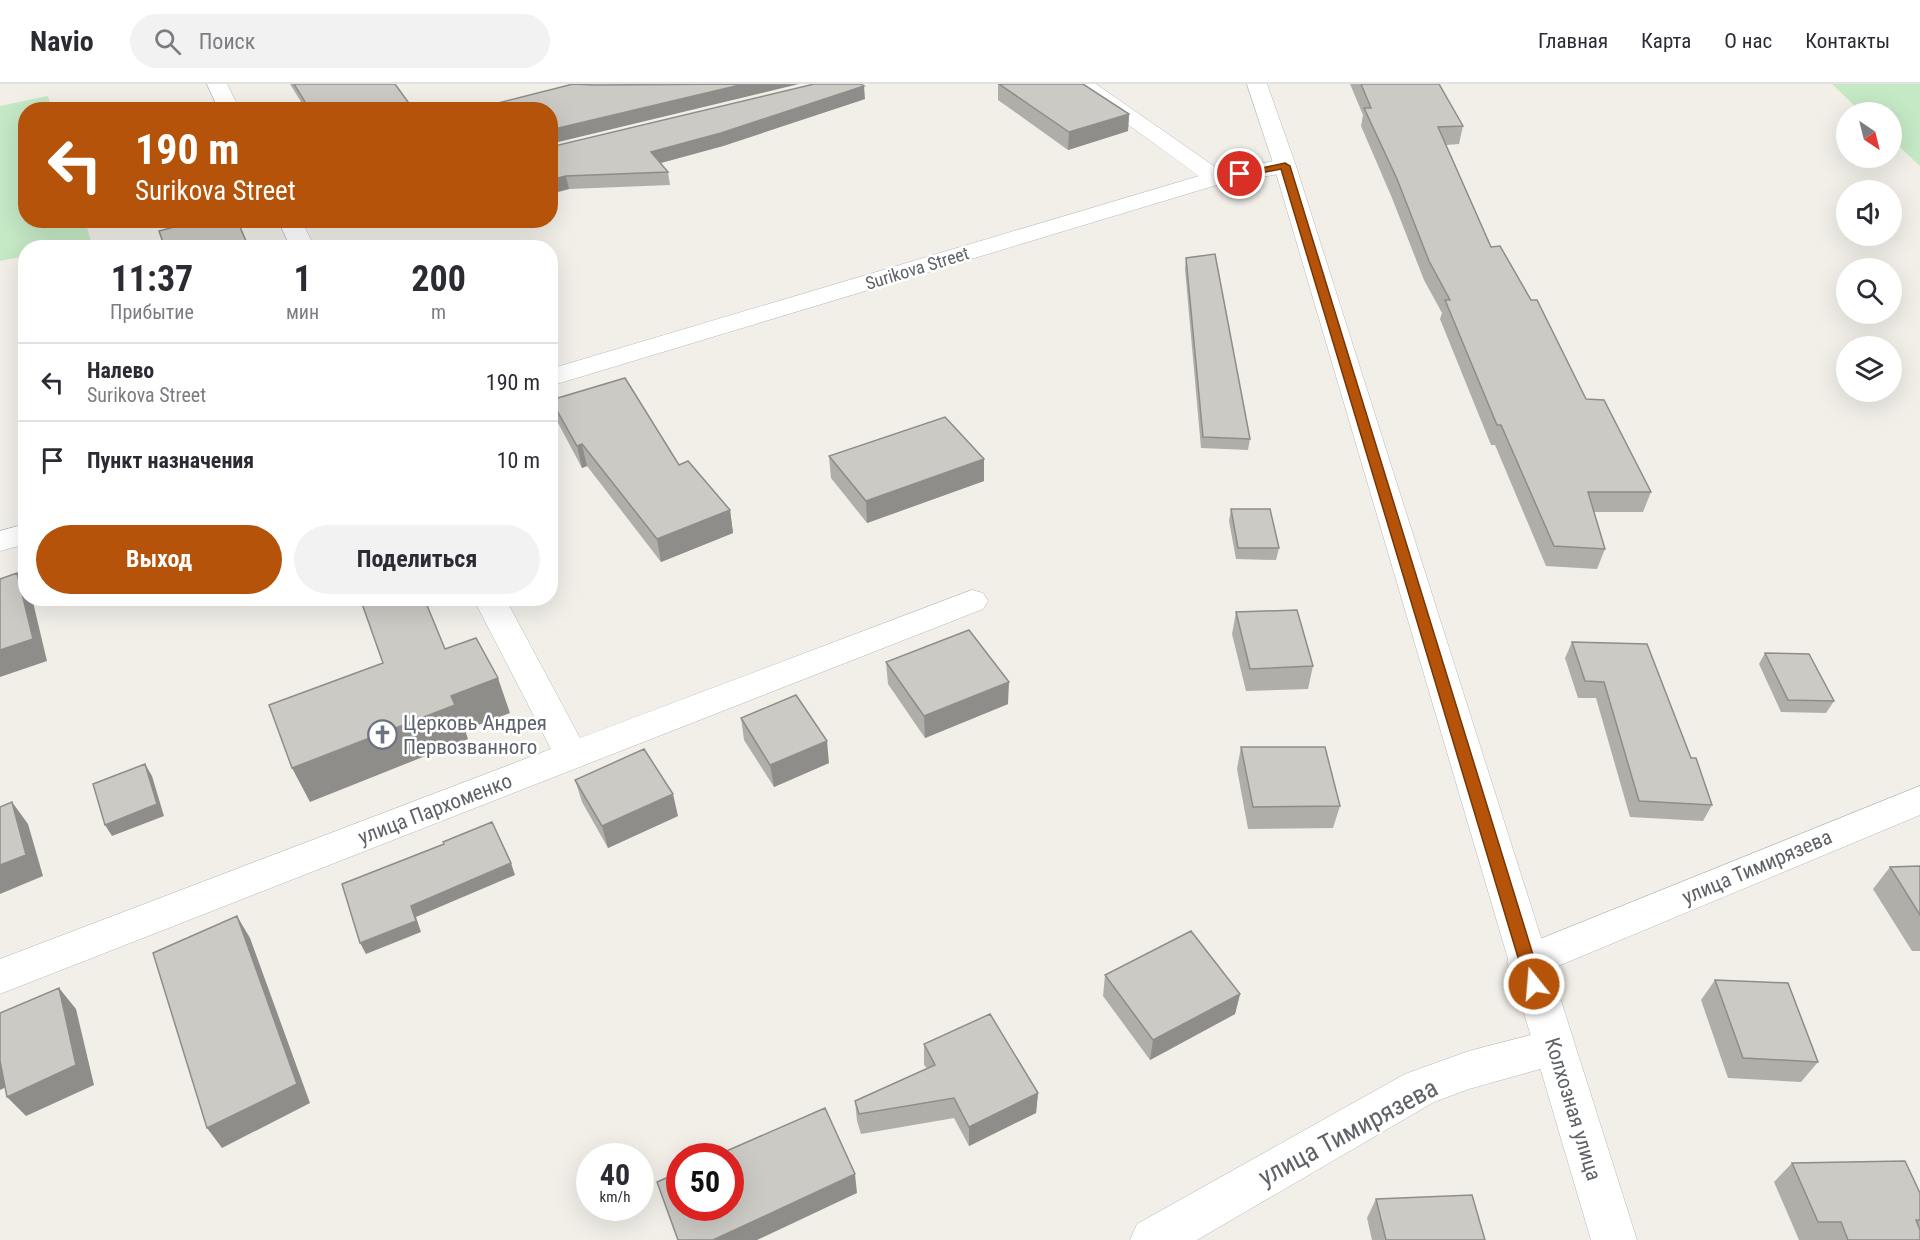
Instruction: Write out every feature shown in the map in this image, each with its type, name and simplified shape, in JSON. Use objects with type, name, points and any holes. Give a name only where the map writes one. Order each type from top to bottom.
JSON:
[{"type":"street","points":[[217,84],[226,102]]},
{"type":"street","points":[[1082,84],[1217,178]]},
{"type":"street","name":"Колхозная улица","points":[[1257,84],[1285,166],[1614,1240]]},
{"type":"street","name":"Surikova Street","points":[[558,376],[1217,178],[1285,166]]},
{"type":"street","points":[[0,541],[18,536]]},
{"type":"street","name":"улица Пархоменко","points":[[0,977],[972,601]]},
{"type":"street","points":[[493,606],[572,756]]},
{"type":"street","name":"улица Тимирязева","points":[[1527,962],[1920,800]]},
{"type":"street","name":"улица Тимирязева","points":[[1153,1240],[1420,1089],[1469,1070],[1554,1048]]},
{"type":"green space","points":[[1832,84],[1920,84],[1920,166],[1902,149],[1902,102],[1851,102]]},
{"type":"green space","points":[[48,96],[50,102],[19,102]]},
{"type":"green space","points":[[18,102],[18,228],[87,228],[91,240],[18,240],[18,257],[0,261],[0,106]]},
{"type":"building","points":[[294,84],[395,84],[408,102],[305,102]]},
{"type":"building","points":[[573,84],[744,84],[558,128],[558,102],[502,102]]},
{"type":"building","points":[[814,84],[861,84],[864,86],[721,133],[651,152],[668,172],[558,178],[558,145]]},
{"type":"building","points":[[999,84],[1083,84],[1129,114],[1069,132]]},
{"type":"building","points":[[1361,84],[1439,84],[1463,126],[1438,127],[1491,247],[1500,246],[1531,300],[1537,300],[1586,399],[1604,400],[1651,492],[1588,492],[1605,549],[1554,546],[1501,425],[1497,425],[1445,300],[1450,300],[1429,261],[1397,179],[1364,108],[1371,108]]},
{"type":"building","points":[[170,228],[240,228],[246,240],[162,240],[159,231]]},
{"type":"building","points":[[1215,254],[1250,439],[1203,437],[1186,258]]},
{"type":"building","points":[[625,378],[679,465],[688,461],[730,510],[657,539],[582,444],[577,446],[558,412],[558,398]]},
{"type":"building","points":[[945,417],[984,459],[866,501],[829,456]]},
{"type":"building","points":[[1231,509],[1270,509],[1279,548],[1238,548]]},
{"type":"building","points":[[17,573],[18,606],[25,606],[33,639],[0,650],[0,579]]},
{"type":"building","points":[[363,606],[427,606],[445,649],[476,638],[498,678],[451,696],[455,705],[292,768],[269,705],[383,663]]},
{"type":"building","points":[[1297,610],[1313,666],[1250,669],[1236,612]]},
{"type":"building","points":[[969,630],[1009,682],[924,716],[886,662]]},
{"type":"building","points":[[1572,642],[1647,644],[1691,758],[1696,758],[1712,805],[1639,801],[1604,682],[1585,681]]},
{"type":"building","points":[[1765,653],[1809,654],[1834,701],[1788,700]]},
{"type":"building","points":[[796,695],[827,741],[770,765],[741,718]]},
{"type":"building","points":[[1241,747],[1325,747],[1340,806],[1253,807]]},
{"type":"building","points":[[644,749],[673,794],[602,826],[575,780]]},
{"type":"building","points":[[145,764],[157,804],[105,825],[93,784]]},
{"type":"building","points":[[12,802],[26,855],[0,865],[0,807]]},
{"type":"building","points":[[492,822],[511,863],[411,906],[416,921],[360,943],[342,884],[444,844],[443,842]]},
{"type":"building","points":[[1920,866],[1920,915],[1890,867]]},
{"type":"building","points":[[237,916],[297,1084],[207,1128],[153,953]]},
{"type":"building","points":[[1191,931],[1240,994],[1153,1040],[1105,975]]},
{"type":"building","points":[[1715,980],[1788,983],[1818,1062],[1743,1058]]},
{"type":"building","points":[[59,988],[76,1065],[7,1097],[0,1061],[0,1013]]},
{"type":"building","points":[[990,1014],[1038,1093],[969,1127],[954,1098],[859,1114],[855,1101],[935,1065],[924,1044]]},
{"type":"building","points":[[825,1108],[855,1174],[713,1240],[678,1240],[671,1221],[744,1221],[744,1143]]},
{"type":"building","points":[[1905,1161],[1920,1193],[1920,1220],[1916,1220],[1920,1230],[1920,1240],[1848,1240],[1841,1222],[1818,1222],[1792,1163]]},
{"type":"building","points":[[666,1178],[666,1207],[657,1182]]},
{"type":"building","points":[[1472,1195],[1485,1240],[1386,1240],[1376,1199]]},
{"type":"place","name":"Церковь Андрея Первозванного","points":[[382,735]]},
{"type":"route","points":[[1240,174],[1285,166],[1534,984]]}]
